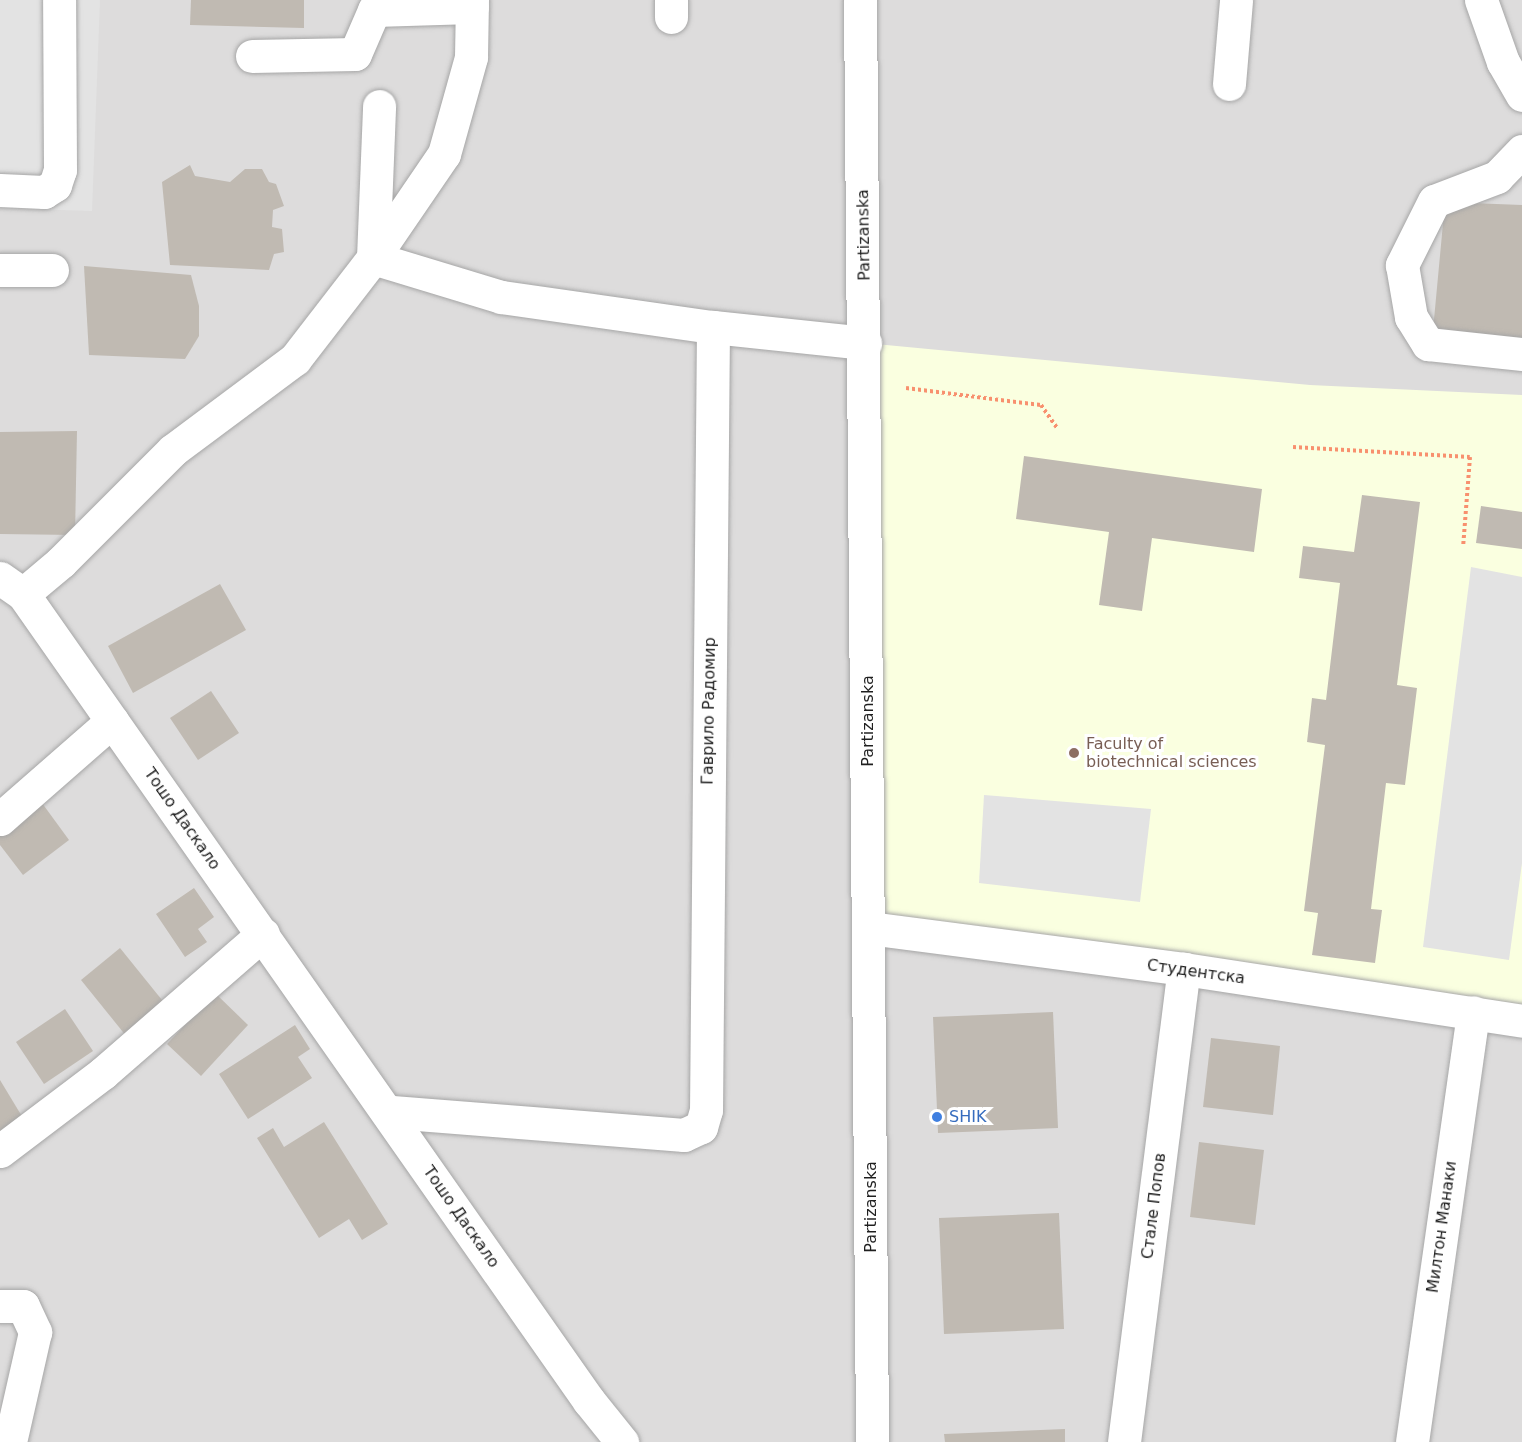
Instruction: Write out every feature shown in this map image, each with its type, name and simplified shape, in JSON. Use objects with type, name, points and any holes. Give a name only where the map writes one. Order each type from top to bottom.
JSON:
[{"type":"street","points":[[0,190],[44,192],[55,185],[60,171],[59,0]]},
{"type":"street","name":"Partizanska","points":[[860,0],[865,343],[872,1442]]},
{"type":"street","points":[[1229,84],[1236,0]]},
{"type":"street","points":[[1481,0],[1503,62],[1522,95]]},
{"type":"street","points":[[252,56],[356,54],[374,10],[472,3]]},
{"type":"street","name":"Тошо Даскало","points":[[472,3],[471,57],[444,154],[373,258],[295,359],[173,450],[61,562],[12,586],[112,721],[389,1112],[589,1401],[622,1442]]},
{"type":"street","points":[[379,106],[373,258],[501,297],[713,327],[865,343]]},
{"type":"street","points":[[1522,151],[1497,177],[1434,201],[1402,265],[1411,317],[1428,344],[1522,354]]},
{"type":"street","points":[[0,270],[52,270]]},
{"type":"street","name":"Гаврило Радомир","points":[[389,1112],[684,1135],[701,1127],[706,1110],[713,327]]},
{"type":"street","points":[[0,819],[112,721]]},
{"type":"street","name":"Студентска","points":[[869,928],[1184,969],[1522,1021]]},
{"type":"street","points":[[0,1151],[103,1073],[263,934]]},
{"type":"street","name":"Стале Попов","points":[[1124,1442],[1184,969]]},
{"type":"street","name":"Милтон Манаки","points":[[1412,1442],[1473,1012]]},
{"type":"street","points":[[0,1306],[23,1306],[35,1332],[10,1442]]},
{"type":"path","points":[[906,388],[1041,405],[1058,429]]},
{"type":"path","points":[[1293,447],[1470,457],[1463,547]]},
{"type":"shaded area","points":[[0,0],[1522,0],[1522,1442],[0,1442]]},
{"type":"shaded area","points":[[0,0],[100,0],[92,211],[0,208]]},
{"type":"shaded area","name":"Faculty of biotechnical sciences","points":[[865,343],[1310,385],[1522,395],[1522,1021],[869,928]]},
{"type":"shaded area","points":[[1471,567],[1522,577],[1522,863],[1509,960],[1423,947]]},
{"type":"shaded area","points":[[984,795],[1151,809],[1140,902],[979,883]]},
{"type":"building","points":[[191,0],[304,0],[304,28],[190,25]]},
{"type":"building","points":[[190,165],[195,176],[230,182],[245,169],[262,169],[269,182],[276,184],[284,206],[273,210],[272,227],[282,229],[284,252],[274,254],[269,270],[170,265],[162,182]]},
{"type":"building","points":[[1445,202],[1522,205],[1522,340],[1433,330]]},
{"type":"building","points":[[84,266],[191,275],[199,306],[199,336],[185,359],[89,355]]},
{"type":"building","points":[[77,431],[75,535],[0,534],[0,432]]},
{"type":"building","points":[[1024,456],[1262,489],[1254,552],[1152,538],[1142,611],[1099,605],[1109,532],[1016,519]]},
{"type":"building","points":[[1362,495],[1420,502],[1397,685],[1417,688],[1405,785],[1386,783],[1371,909],[1382,910],[1375,963],[1312,955],[1318,913],[1304,911],[1325,745],[1307,742],[1312,698],[1326,700],[1340,583],[1299,578],[1303,546],[1354,552]]},
{"type":"building","points":[[1481,506],[1522,512],[1522,549],[1476,543]]},
{"type":"building","points":[[220,584],[246,630],[133,693],[108,646]]},
{"type":"building","points":[[211,691],[239,733],[198,760],[170,718]]},
{"type":"building","points":[[42,803],[69,840],[23,875],[0,845],[0,835]]},
{"type":"building","points":[[194,888],[214,917],[198,929],[207,942],[185,957],[156,914]]},
{"type":"building","points":[[120,948],[166,1005],[127,1037],[81,980]]},
{"type":"building","points":[[215,993],[248,1025],[201,1076],[167,1044]]},
{"type":"building","points":[[65,1009],[93,1051],[44,1084],[16,1042]]},
{"type":"building","points":[[1053,1012],[1058,1128],[938,1133],[933,1017]]},
{"type":"building","points":[[295,1025],[310,1049],[298,1057],[312,1078],[248,1119],[219,1074]]},
{"type":"building","points":[[1211,1038],[1280,1046],[1273,1115],[1203,1107]]},
{"type":"building","points":[[0,1080],[29,1128],[0,1146]]},
{"type":"building","points":[[324,1122],[388,1224],[362,1240],[349,1219],[319,1238],[257,1138],[273,1128],[284,1147]]},
{"type":"building","points":[[1199,1142],[1264,1150],[1255,1225],[1190,1217]]},
{"type":"building","points":[[1059,1213],[1064,1329],[944,1334],[939,1218]]},
{"type":"building","points":[[1065,1429],[1065,1442],[945,1442],[944,1434]]},
{"type":"place","name":"Faculty of biotechnical sciences","points":[[1074,753]]},
{"type":"place","name":"SHIK","points":[[937,1117]]}]
